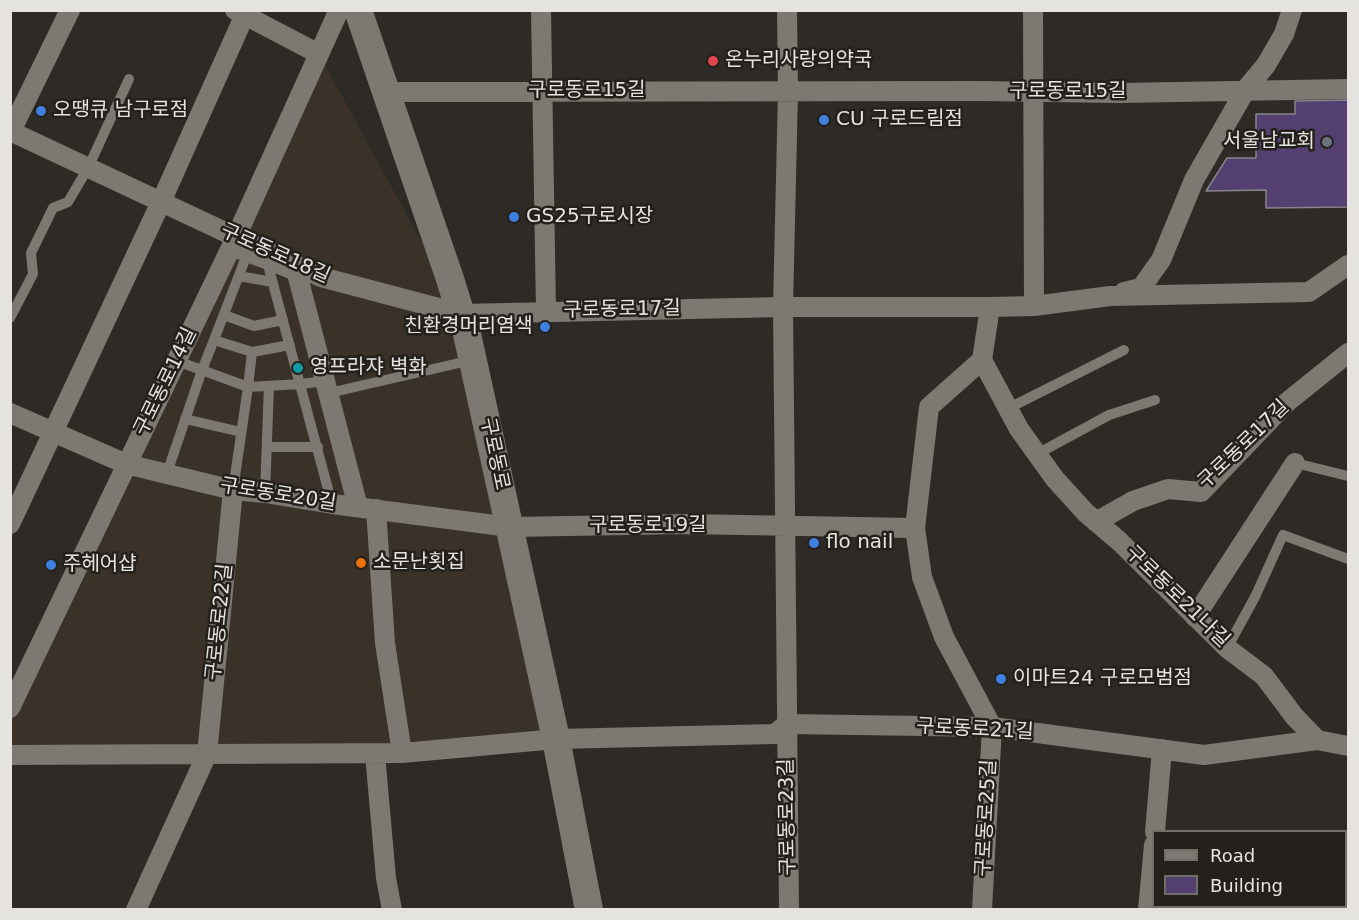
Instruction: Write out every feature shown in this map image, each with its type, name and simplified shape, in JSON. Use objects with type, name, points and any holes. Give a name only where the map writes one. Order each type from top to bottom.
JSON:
[{"type":"main road","name":"구로동로","points":[[358,10],[461,314],[473,360],[556,739],[589,909]]},
{"type":"street","points":[[11,132],[70,10]]},
{"type":"street","name":"구로동로14길","points":[[10,708],[126,464],[237,248],[339,10]]},
{"type":"street","points":[[541,10],[546,312]]},
{"type":"street","points":[[787,10],[788,92],[783,307],[787,724]]},
{"type":"street","points":[[1033,10],[1034,306]]},
{"type":"street","name":"구로동로17길","points":[[1110,296],[1141,288],[1161,260],[1194,180],[1246,89],[1266,65],[1284,34],[1292,10]]},
{"type":"street","points":[[10,524],[161,202],[242,12],[319,54]]},
{"type":"street","name":"구로동로15길","points":[[386,92],[1034,93],[1348,89]]},
{"type":"street","name":"구로동로18길","points":[[11,132],[161,202],[237,248],[296,271],[461,314]]},
{"type":"street","name":"구로동로17길","points":[[461,314],[783,307],[990,308],[1034,306],[1110,296],[1309,292],[1348,265]]},
{"type":"street","points":[[296,271],[327,387],[367,508],[402,753]]},
{"type":"street","points":[[990,308],[982,360],[929,407],[915,528],[922,577],[944,637],[992,727]]},
{"type":"street","name":"구로동로17길","points":[[1096,522],[1133,501],[1168,489],[1201,492],[1286,403],[1348,353]]},
{"type":"street","name":"구로동로21나길","points":[[982,360],[1019,429],[1055,479],[1096,522],[1119,541],[1227,648],[1264,676],[1294,716],[1317,740]]},
{"type":"street","name":"구로동로20길","points":[[10,413],[126,464],[233,490],[510,527]]},
{"type":"street","points":[[1195,617],[1295,463]]},
{"type":"street","name":"구로동로22길","points":[[136,909],[207,754],[233,490]]},
{"type":"street","name":"구로동로19길","points":[[510,527],[684,524],[915,528]]},
{"type":"street","name":"구로동로21길","points":[[556,739],[775,734],[787,724],[992,727],[1204,755],[1317,740],[1348,746]]},
{"type":"street","name":"구로동로23길","points":[[787,724],[789,909]]},
{"type":"street","name":"구로동로25길","points":[[982,909],[992,727]]},
{"type":"street","points":[[10,755],[375,754],[556,739]]},
{"type":"street","points":[[1155,830],[1162,749]]},
{"type":"street","points":[[375,754],[386,878],[392,909]]},
{"type":"street","points":[[1148,909],[1152,866]]},
{"type":"lane","points":[[10,318],[33,274],[31,253],[52,208],[69,202],[88,168],[129,79]]},
{"type":"lane","points":[[237,248],[268,264],[296,271]]},
{"type":"lane","points":[[167,473],[202,370],[239,276],[237,248]]},
{"type":"lane","points":[[268,264],[332,504]]},
{"type":"lane","points":[[239,276],[272,282]]},
{"type":"lane","points":[[224,315],[254,326],[283,320]]},
{"type":"lane","points":[[214,339],[252,352],[290,345]]},
{"type":"lane","points":[[1007,409],[1124,350]]},
{"type":"lane","points":[[233,490],[252,352]]},
{"type":"lane","points":[[177,361],[248,387],[301,384],[327,387],[473,360]]},
{"type":"lane","points":[[265,493],[269,386]]},
{"type":"lane","points":[[1037,454],[1109,415],[1155,400]]},
{"type":"lane","points":[[185,419],[241,432]]},
{"type":"lane","points":[[267,447],[318,447]]},
{"type":"lane","points":[[1295,463],[1348,476]]},
{"type":"lane","points":[[1227,648],[1255,597],[1283,535],[1348,559]]},
{"type":"shaded area","points":[[319,54],[461,314],[547,728],[375,754],[11,754],[11,707]]},
{"type":"building","points":[[1348,100],[1348,207],[1266,208],[1266,190],[1206,191],[1227,158],[1256,158],[1256,114],[1295,114],[1295,101]]},
{"type":"place","name":"온누리사랑의약국","points":[[713,61]]},
{"type":"place","name":"오땡큐 남구로점","points":[[41,111]]},
{"type":"place","name":"CU 구로드림점","points":[[824,120]]},
{"type":"place","name":"서울남교회","points":[[1327,142]]},
{"type":"place","name":"GS25구로시장","points":[[514,217]]},
{"type":"place","name":"친환경머리염색","points":[[545,327]]},
{"type":"place","name":"영프라쟈 벽화","points":[[298,368]]},
{"type":"place","name":"flo nail","points":[[814,543]]},
{"type":"place","name":"소문난횟집","points":[[361,563]]},
{"type":"place","name":"주헤어샵","points":[[51,565]]},
{"type":"place","name":"이마트24 구로모범점","points":[[1001,679]]}]
